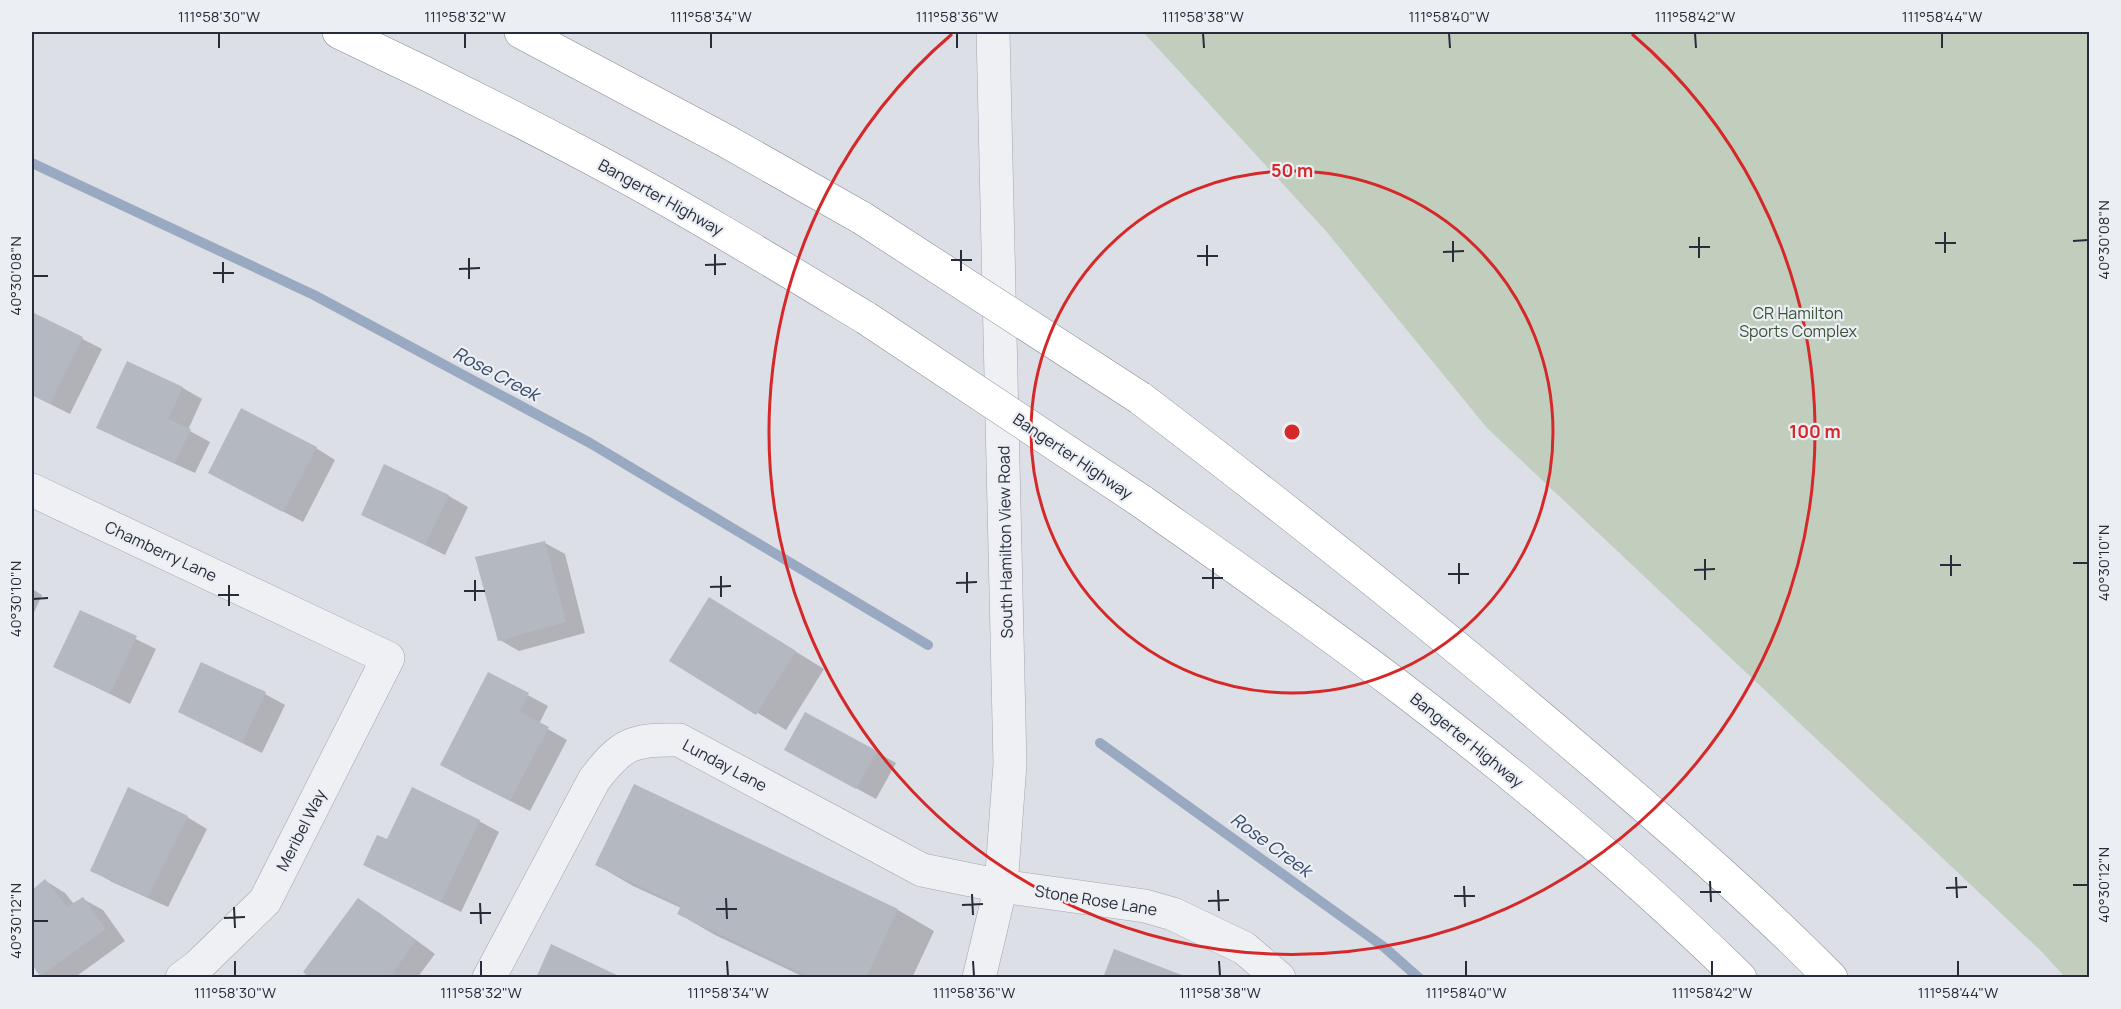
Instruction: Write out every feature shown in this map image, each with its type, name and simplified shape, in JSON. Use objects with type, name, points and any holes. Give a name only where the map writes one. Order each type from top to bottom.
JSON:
[{"type":"highway","name":"Bangerter Highway","points":[[339,32],[592,158],[730,236],[866,318],[1141,501],[1401,688],[1511,774],[1616,864],[1740,978]]},
{"type":"highway","points":[[521,32],[726,141],[862,218],[1140,398],[1401,600],[1532,709],[1666,824],[1789,935],[1831,978]]},
{"type":"street","name":"South Hamilton View Road","points":[[979,978],[1001,886],[1010,764],[993,32]]},
{"type":"street","name":"Chamberry Lane","points":[[32,490],[387,658]]},
{"type":"street","name":"Meribel Way","points":[[182,978],[198,966],[265,901],[387,658]]},
{"type":"street","name":"Lunday Lane","points":[[489,978],[594,780],[611,758],[631,744],[654,739],[679,740],[922,870],[1001,886]]},
{"type":"street","name":"Stone Rose Lane","points":[[1001,886],[1145,906],[1173,914],[1244,948],[1280,978]]},
{"type":"green space","name":"CR Hamilton Sports Complex","points":[[1143,32],[2089,32],[2089,977],[2065,977],[2041,951],[1487,428],[1326,231]]},
{"type":"building","points":[[32,312],[83,337],[50,404],[32,395]]},
{"type":"building","points":[[127,361],[183,387],[168,419],[191,429],[175,463],[96,428]]},
{"type":"building","points":[[241,408],[317,447],[283,512],[208,473]]},
{"type":"building","points":[[384,464],[449,495],[425,545],[361,515]]},
{"type":"building","points":[[545,541],[566,622],[498,641],[475,557]]},
{"type":"building","points":[[709,597],[796,651],[756,715],[669,661]]},
{"type":"building","points":[[80,610],[137,636],[110,694],[53,667]]},
{"type":"building","points":[[201,662],[266,692],[242,743],[178,712]]},
{"type":"building","points":[[488,672],[529,693],[520,712],[549,727],[510,801],[440,765]]},
{"type":"building","points":[[805,712],[877,751],[856,789],[784,750]]},
{"type":"building","points":[[634,784],[898,909],[866,978],[811,978],[677,914],[681,906],[595,865]]},
{"type":"building","points":[[128,787],[188,816],[148,897],[90,871]]},
{"type":"building","points":[[412,787],[480,820],[441,902],[363,865],[377,835],[387,839]]},
{"type":"building","points":[[45,879],[67,907],[83,897],[106,929],[40,976],[32,965],[32,890]]},
{"type":"building","points":[[358,898],[416,941],[389,978],[310,978],[303,972]]},
{"type":"building","points":[[551,944],[623,978],[536,978]]},
{"type":"building","points":[[1114,949],[1187,977],[1187,978],[1103,978]]},
{"type":"waterway","name":"Rose Creek","points":[[32,163],[314,295],[590,443],[928,645]]},
{"type":"waterway","name":"Rose Creek","points":[[1100,743],[1384,947],[1419,978]]}]
